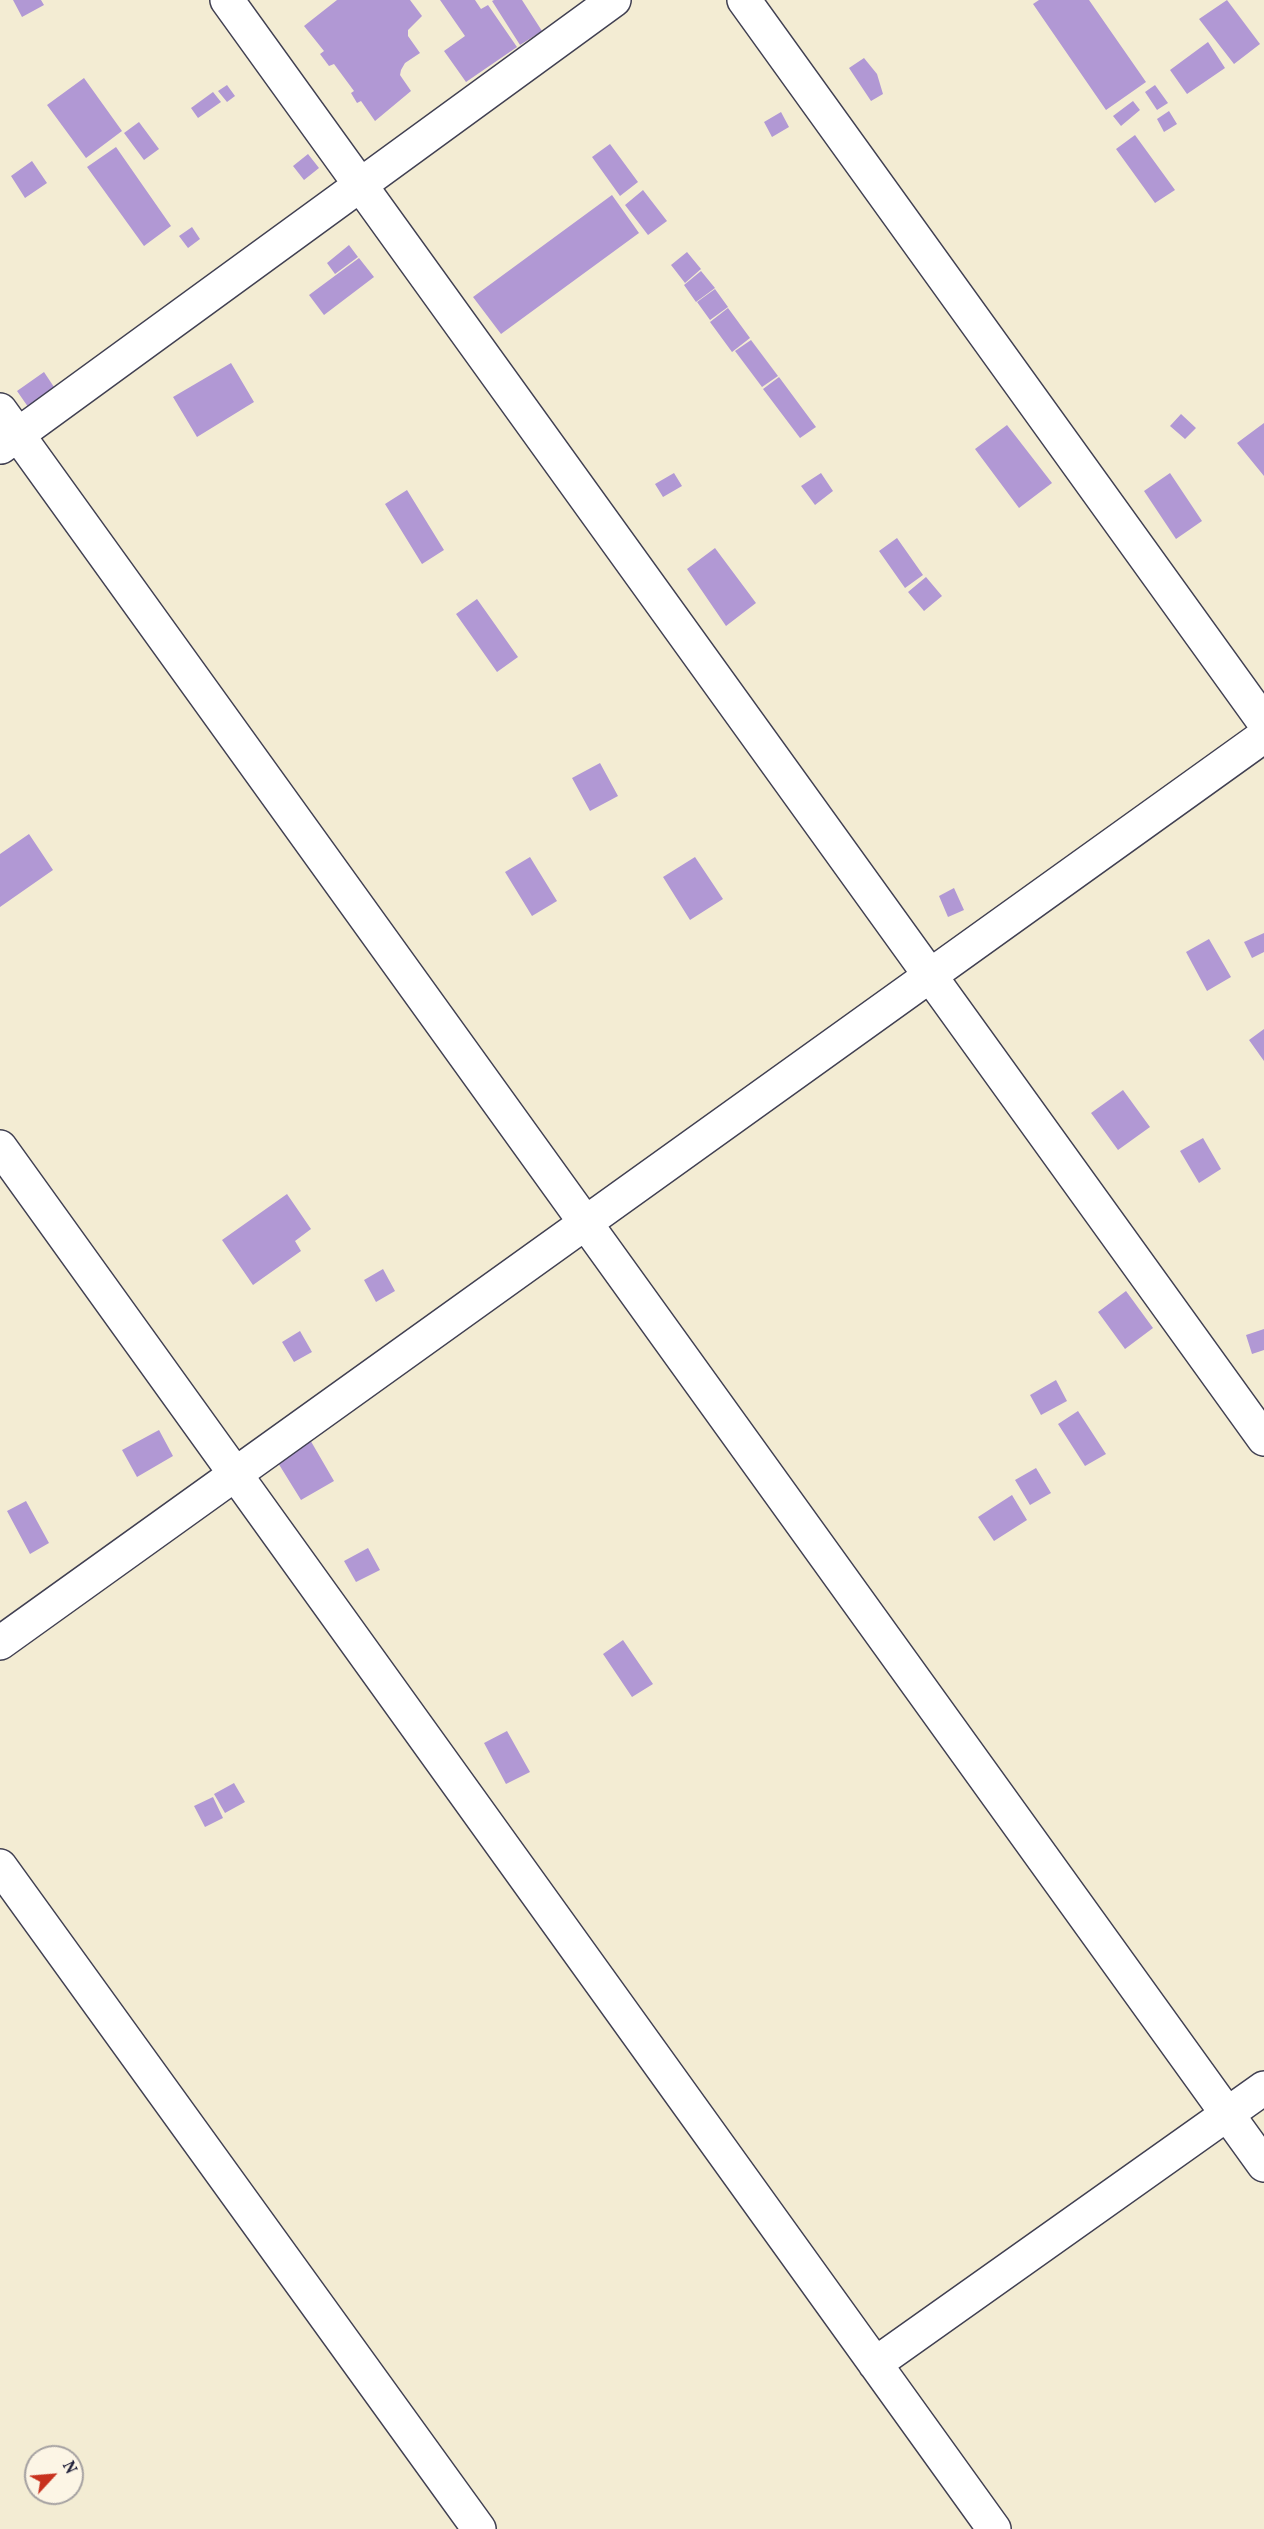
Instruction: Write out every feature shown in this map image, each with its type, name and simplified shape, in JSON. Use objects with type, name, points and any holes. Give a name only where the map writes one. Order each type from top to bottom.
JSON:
[{"type":"street","points":[[227,0],[1264,1439]]},
{"type":"street","points":[[614,0],[360,185],[6,431],[586,1223],[1264,2165]]},
{"type":"street","points":[[744,0],[1264,722]]},
{"type":"street","points":[[0,1643],[1264,736]]},
{"type":"street","points":[[0,1147],[994,2529]]},
{"type":"street","points":[[0,1866],[479,2529]]},
{"type":"street","points":[[875,2364],[1264,2088]]},
{"type":"building","points":[[13,0],[41,0],[44,5],[22,17]]},
{"type":"building","points":[[337,0],[410,0],[422,16],[408,30],[408,36],[420,53],[405,63],[400,75],[411,91],[375,121],[361,101],[357,103],[351,93],[354,91],[334,64],[329,66],[320,54],[324,51],[304,26]]},
{"type":"building","points":[[440,0],[475,0],[481,9],[488,5],[517,47],[466,82],[444,51],[465,36]]},
{"type":"building","points":[[522,0],[542,31],[520,45],[492,1]]},
{"type":"building","points":[[1039,0],[1089,0],[1146,82],[1106,110],[1033,4]]},
{"type":"building","points":[[1227,0],[1260,44],[1234,64],[1199,19]]},
{"type":"building","points":[[1208,42],[1225,68],[1187,94],[1170,70]]},
{"type":"building","points":[[864,58],[877,74],[883,94],[871,101],[849,68]]},
{"type":"building","points":[[84,78],[122,131],[86,158],[47,105]]},
{"type":"building","points":[[227,85],[235,96],[227,102],[218,91]]},
{"type":"building","points":[[1155,85],[1168,103],[1157,110],[1145,92]]},
{"type":"building","points":[[213,92],[221,102],[198,118],[191,108]]},
{"type":"building","points":[[1133,101],[1140,110],[1121,126],[1113,116]]},
{"type":"building","points":[[1169,111],[1177,124],[1164,132],[1157,119]]},
{"type":"building","points":[[781,112],[789,127],[772,137],[764,122]]},
{"type":"building","points":[[139,122],[159,149],[144,160],[124,133]]},
{"type":"building","points":[[1135,135],[1175,190],[1155,203],[1116,149]]},
{"type":"building","points":[[610,144],[638,182],[620,196],[592,157]]},
{"type":"building","points":[[116,147],[171,226],[144,246],[87,167]]},
{"type":"building","points":[[308,154],[319,168],[304,180],[293,166]]},
{"type":"building","points":[[32,161],[47,183],[25,198],[11,176]]},
{"type":"building","points":[[643,190],[667,221],[648,235],[625,205]]},
{"type":"building","points":[[612,195],[639,233],[501,334],[473,297]]},
{"type":"building","points":[[192,227],[200,239],[188,248],[179,236]]},
{"type":"building","points":[[349,245],[358,257],[335,274],[327,263]]},
{"type":"building","points":[[687,252],[701,269],[685,283],[671,265]]},
{"type":"building","points":[[359,258],[374,277],[324,315],[309,295]]},
{"type":"building","points":[[701,271],[715,288],[696,302],[684,285]]},
{"type":"building","points":[[715,289],[728,307],[710,320],[697,302]]},
{"type":"building","points":[[728,308],[750,338],[732,352],[710,322]]},
{"type":"building","points":[[751,340],[778,376],[762,387],[735,351]]},
{"type":"building","points":[[231,363],[254,402],[197,437],[173,397]]},
{"type":"building","points":[[44,372],[60,396],[33,414],[17,391]]},
{"type":"building","points":[[779,377],[816,427],[800,438],[763,389]]},
{"type":"building","points":[[1181,414],[1196,428],[1185,439],[1170,426]]},
{"type":"building","points":[[1264,423],[1264,476],[1237,443]]},
{"type":"building","points":[[1007,425],[1052,483],[1019,508],[975,449]]},
{"type":"building","points":[[674,473],[682,486],[663,497],[655,484]]},
{"type":"building","points":[[821,473],[833,491],[815,505],[801,486]]},
{"type":"building","points":[[1170,473],[1202,521],[1176,539],[1144,491]]},
{"type":"building","points":[[407,490],[444,550],[422,564],[385,504]]},
{"type":"building","points":[[897,538],[923,575],[905,588],[879,551]]},
{"type":"building","points":[[715,548],[756,603],[726,626],[687,569]]},
{"type":"building","points":[[926,577],[942,596],[924,611],[908,592]]},
{"type":"building","points":[[477,599],[518,657],[497,672],[456,614]]},
{"type":"building","points":[[600,763],[618,796],[590,811],[572,778]]},
{"type":"building","points":[[29,834],[53,870],[0,907],[0,854]]},
{"type":"building","points":[[530,857],[557,901],[532,916],[505,872]]},
{"type":"building","points":[[695,857],[723,899],[690,920],[663,877]]},
{"type":"building","points":[[954,888],[964,910],[948,917],[939,896]]},
{"type":"building","points":[[1264,933],[1264,952],[1252,958],[1244,942]]},
{"type":"building","points":[[1209,939],[1231,977],[1207,991],[1186,952]]},
{"type":"building","points":[[1264,1029],[1264,1061],[1249,1040]]},
{"type":"building","points":[[1123,1090],[1150,1127],[1118,1150],[1091,1113]]},
{"type":"building","points":[[1203,1138],[1221,1169],[1199,1183],[1180,1151]]},
{"type":"building","points":[[287,1194],[311,1229],[295,1241],[301,1251],[253,1285],[222,1240]]},
{"type":"building","points":[[383,1269],[395,1291],[376,1302],[364,1280]]},
{"type":"building","points":[[1126,1291],[1153,1328],[1125,1349],[1098,1312]]},
{"type":"building","points":[[1264,1329],[1264,1350],[1252,1354],[1246,1335]]},
{"type":"building","points":[[300,1331],[312,1352],[294,1362],[282,1342]]},
{"type":"building","points":[[1056,1380],[1067,1401],[1041,1415],[1030,1395]]},
{"type":"building","points":[[1078,1411],[1106,1454],[1085,1466],[1058,1424]]},
{"type":"building","points":[[159,1430],[173,1456],[137,1477],[122,1450]]},
{"type":"building","points":[[309,1438],[334,1481],[301,1500],[275,1458]]},
{"type":"building","points":[[1036,1468],[1051,1493],[1030,1505],[1015,1480]]},
{"type":"building","points":[[1012,1495],[1027,1520],[994,1541],[978,1517]]},
{"type":"building","points":[[26,1501],[49,1543],[30,1554],[7,1511]]},
{"type":"building","points":[[368,1548],[380,1570],[356,1582],[344,1561]]},
{"type":"building","points":[[623,1640],[653,1684],[632,1697],[603,1654]]},
{"type":"building","points":[[507,1731],[530,1772],[506,1784],[484,1743]]},
{"type":"building","points":[[234,1783],[245,1802],[225,1813],[214,1794]]},
{"type":"building","points":[[213,1797],[223,1818],[205,1827],[194,1806]]}]
